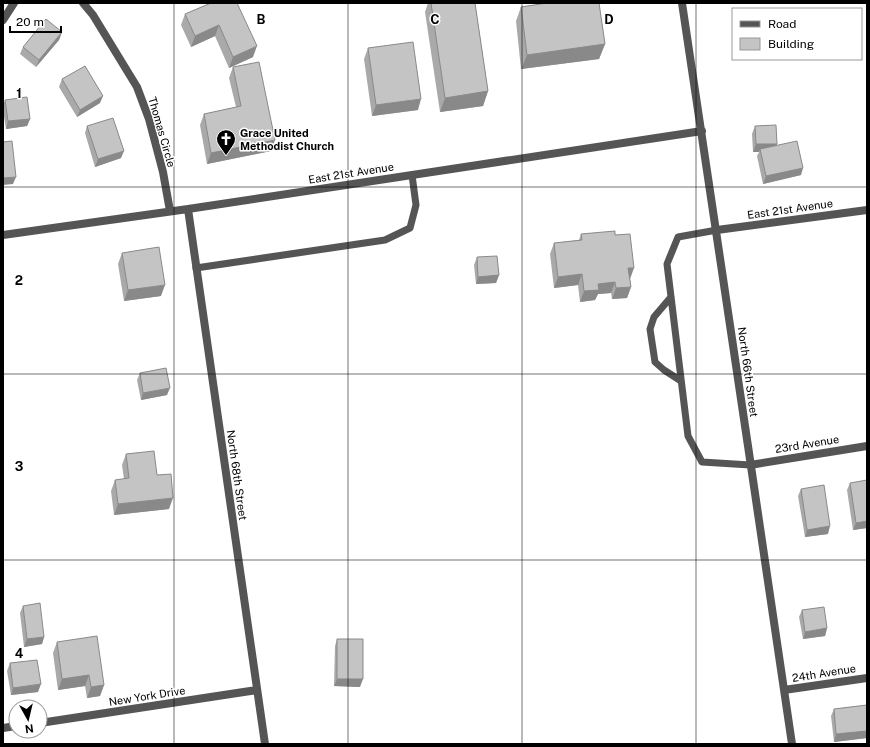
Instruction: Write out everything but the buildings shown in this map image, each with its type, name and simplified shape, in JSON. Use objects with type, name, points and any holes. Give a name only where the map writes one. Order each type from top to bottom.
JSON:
[{"type":"street","points":[[3,20],[14,3]]},
{"type":"street","name":"Thomas Circle","points":[[83,3],[93,15],[137,87],[149,119],[163,172],[170,211]]},
{"type":"street","name":"North 66th Street","points":[[682,3],[717,230],[792,744]]},
{"type":"street","name":"East 21st Avenue","points":[[3,235],[188,209],[702,131]]},
{"type":"street","name":"North 68th Street","points":[[188,209],[266,744]]},
{"type":"street","name":"East 21st Avenue","points":[[717,230],[867,210]]},
{"type":"street","name":"23rd Avenue","points":[[750,464],[867,446]]},
{"type":"street","name":"24th Avenue","points":[[784,690],[867,678]]},
{"type":"street","name":"New York Drive","points":[[48,722],[257,690]]},
{"type":"lane","points":[[196,268],[385,240],[410,228],[416,205],[412,175]]},
{"type":"lane","points":[[717,230],[678,237],[667,264],[688,436],[702,462],[750,464]]},
{"type":"lane","points":[[671,297],[654,318],[650,329],[655,362],[664,370],[682,381]]},
{"type":"place","name":"Grace United Methodist Church","points":[[226,156]]}]
